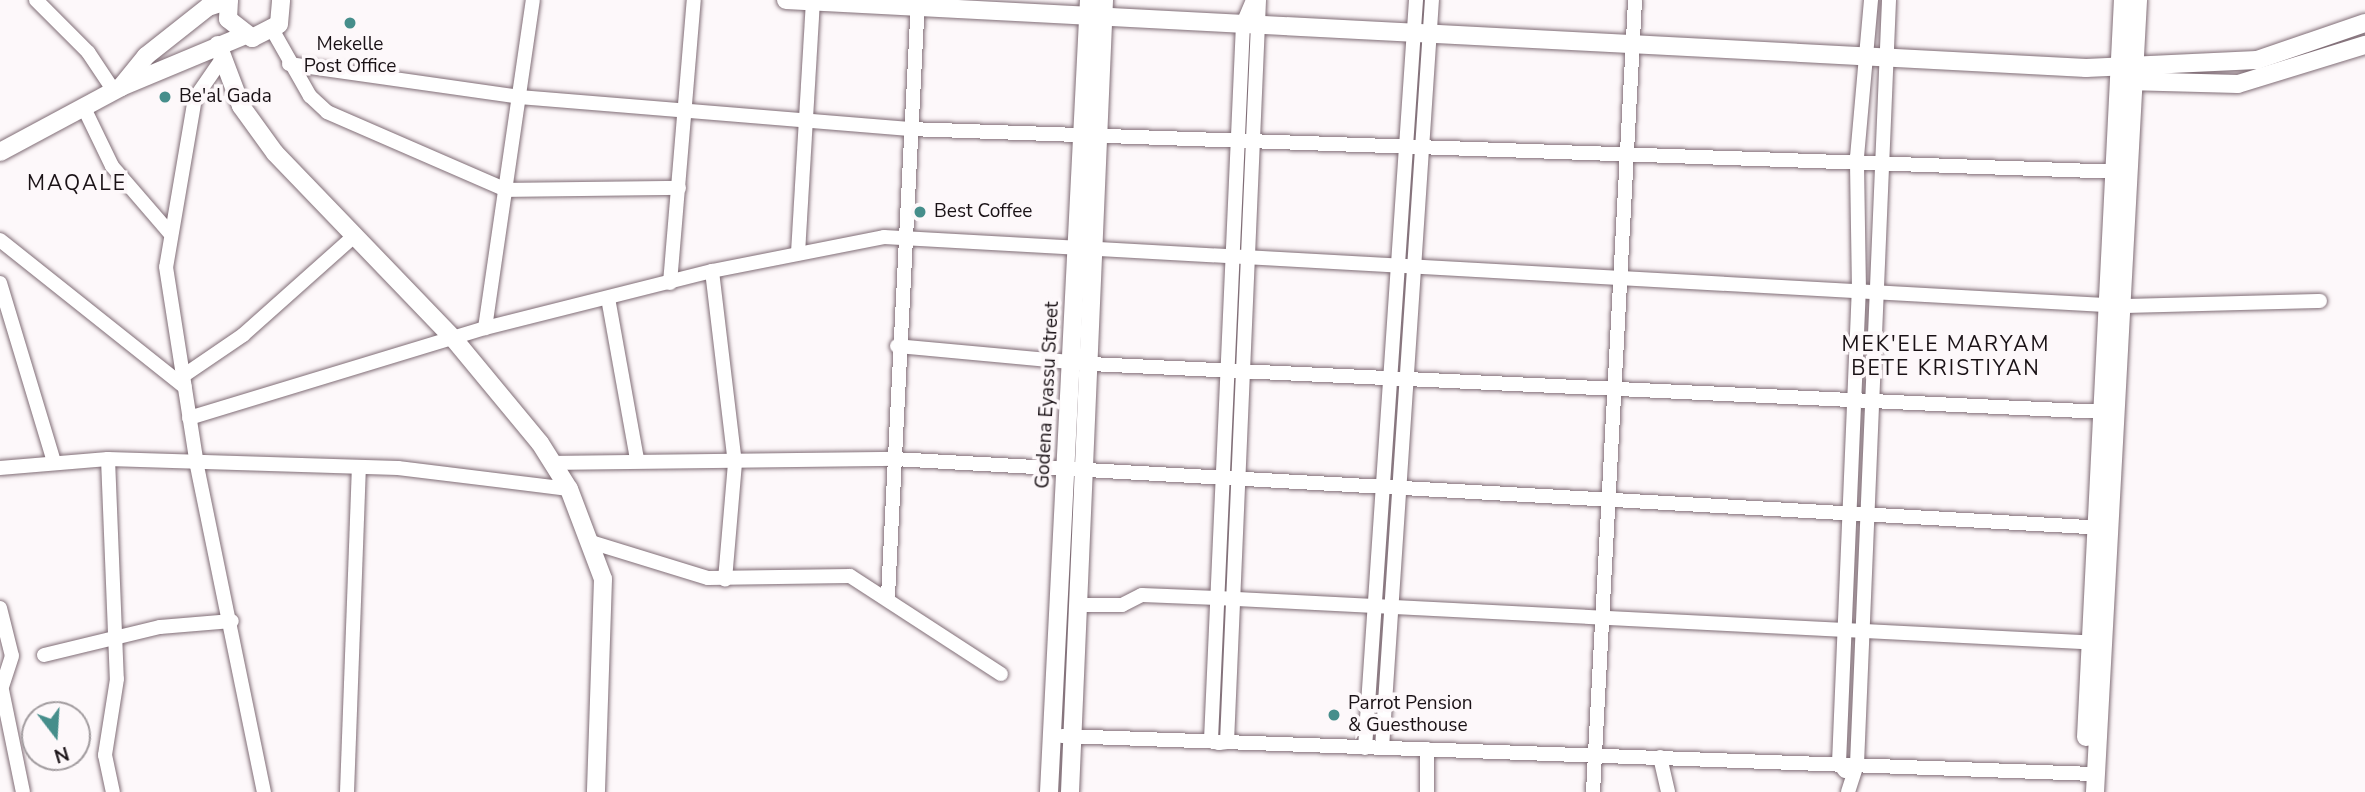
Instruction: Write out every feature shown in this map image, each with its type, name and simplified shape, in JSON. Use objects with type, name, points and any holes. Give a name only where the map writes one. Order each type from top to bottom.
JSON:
[{"type":"street","points":[[36,0],[88,52],[118,89]]},
{"type":"street","points":[[118,89],[146,56],[204,3],[229,0],[228,19],[243,36]]},
{"type":"street","points":[[0,152],[118,89],[220,52],[243,36],[273,31],[283,15],[281,0]]},
{"type":"street","points":[[485,328],[533,0]]},
{"type":"street","points":[[670,283],[678,188],[689,111],[694,0]]},
{"type":"street","points":[[786,0],[1096,8],[1243,24],[2086,68],[2129,61],[2257,60],[2365,23]]},
{"type":"street","points":[[1211,741],[1243,24],[1256,0]]},
{"type":"street","points":[[1227,742],[1261,25],[1256,0]]},
{"type":"street","points":[[1382,748],[1422,148],[1422,33],[1416,0]]},
{"type":"street","points":[[1365,748],[1406,147],[1422,33],[1432,0]]},
{"type":"street","points":[[1593,792],[1635,0]]},
{"type":"street","points":[[1849,785],[1839,763],[1859,291],[1857,158],[1871,0]]},
{"type":"street","points":[[1849,785],[1857,764],[1889,0]]},
{"type":"street","points":[[2123,0],[2129,61]]},
{"type":"street","points":[[2083,792],[2092,779],[2096,642],[2122,172],[2129,61],[2138,0]]},
{"type":"street","points":[[799,253],[813,1]]},
{"type":"street","points":[[888,596],[897,346],[918,3]]},
{"type":"street","name":"Godena Eyassu Street","points":[[1070,792],[1081,605],[1084,472],[1095,249],[1091,136],[1096,8]]},
{"type":"street","points":[[273,31],[289,64],[327,112],[506,190],[678,188]]},
{"type":"street","points":[[2086,68],[2128,81],[2238,83],[2365,45]]},
{"type":"street","points":[[220,52],[195,98],[169,232],[166,267],[197,466],[232,621],[264,792]]},
{"type":"street","points":[[220,52],[241,106],[268,142],[353,237],[453,338],[554,463],[569,489],[594,543],[605,600],[596,792]]},
{"type":"street","points":[[289,64],[520,97],[909,129],[1422,148],[1857,158],[2122,172]]},
{"type":"street","points":[[84,108],[112,166],[169,232]]},
{"type":"street","name":"Godena Eyassu Street","points":[[1049,792],[1076,248],[1091,136]]},
{"type":"street","points":[[184,382],[243,335],[353,237]]},
{"type":"street","points":[[189,418],[485,328],[712,271],[799,253],[903,238],[2116,305],[2320,301]]},
{"type":"street","points":[[0,240],[184,382]]},
{"type":"street","points":[[712,271],[735,463],[725,580]]},
{"type":"street","points":[[0,283],[54,462]]},
{"type":"street","points":[[608,298],[637,459]]},
{"type":"street","points":[[2103,528],[2103,412],[2116,305]]},
{"type":"street","points":[[897,346],[1090,364],[2103,412]]},
{"type":"street","points":[[554,463],[637,459],[735,463],[894,458],[1065,471],[2103,528]]},
{"type":"street","points":[[108,459],[111,638],[117,679],[104,755],[113,792]]},
{"type":"street","points":[[0,468],[108,459],[197,466],[359,467],[569,489]]},
{"type":"street","points":[[347,792],[359,467]]},
{"type":"street","points":[[594,543],[672,571],[725,580],[850,576],[888,596],[1001,674]]},
{"type":"street","points":[[1081,605],[1122,605],[1142,595],[2096,642]]},
{"type":"street","points":[[0,608],[12,656],[1,692],[23,792]]},
{"type":"street","points":[[44,656],[111,638],[232,621]]},
{"type":"street","points":[[1052,735],[1839,763],[2092,779]]},
{"type":"street","points":[[1427,749],[1427,792]]},
{"type":"street","points":[[1660,757],[1668,792]]},
{"type":"place","name":"Mekelle Post Office","points":[[350,23]]},
{"type":"place","name":"Be'al Gada","points":[[165,97]]},
{"type":"place","name":"Best Coffee","points":[[920,212]]},
{"type":"place","name":"Parrot Pension & Guesthouse","points":[[1334,715]]},
{"type":"district","name":"MAQALE","points":[[77,183]]},
{"type":"district","name":"MEK'ELE MARYAM BETE KRISTIYAN","points":[[1946,356]]}]
